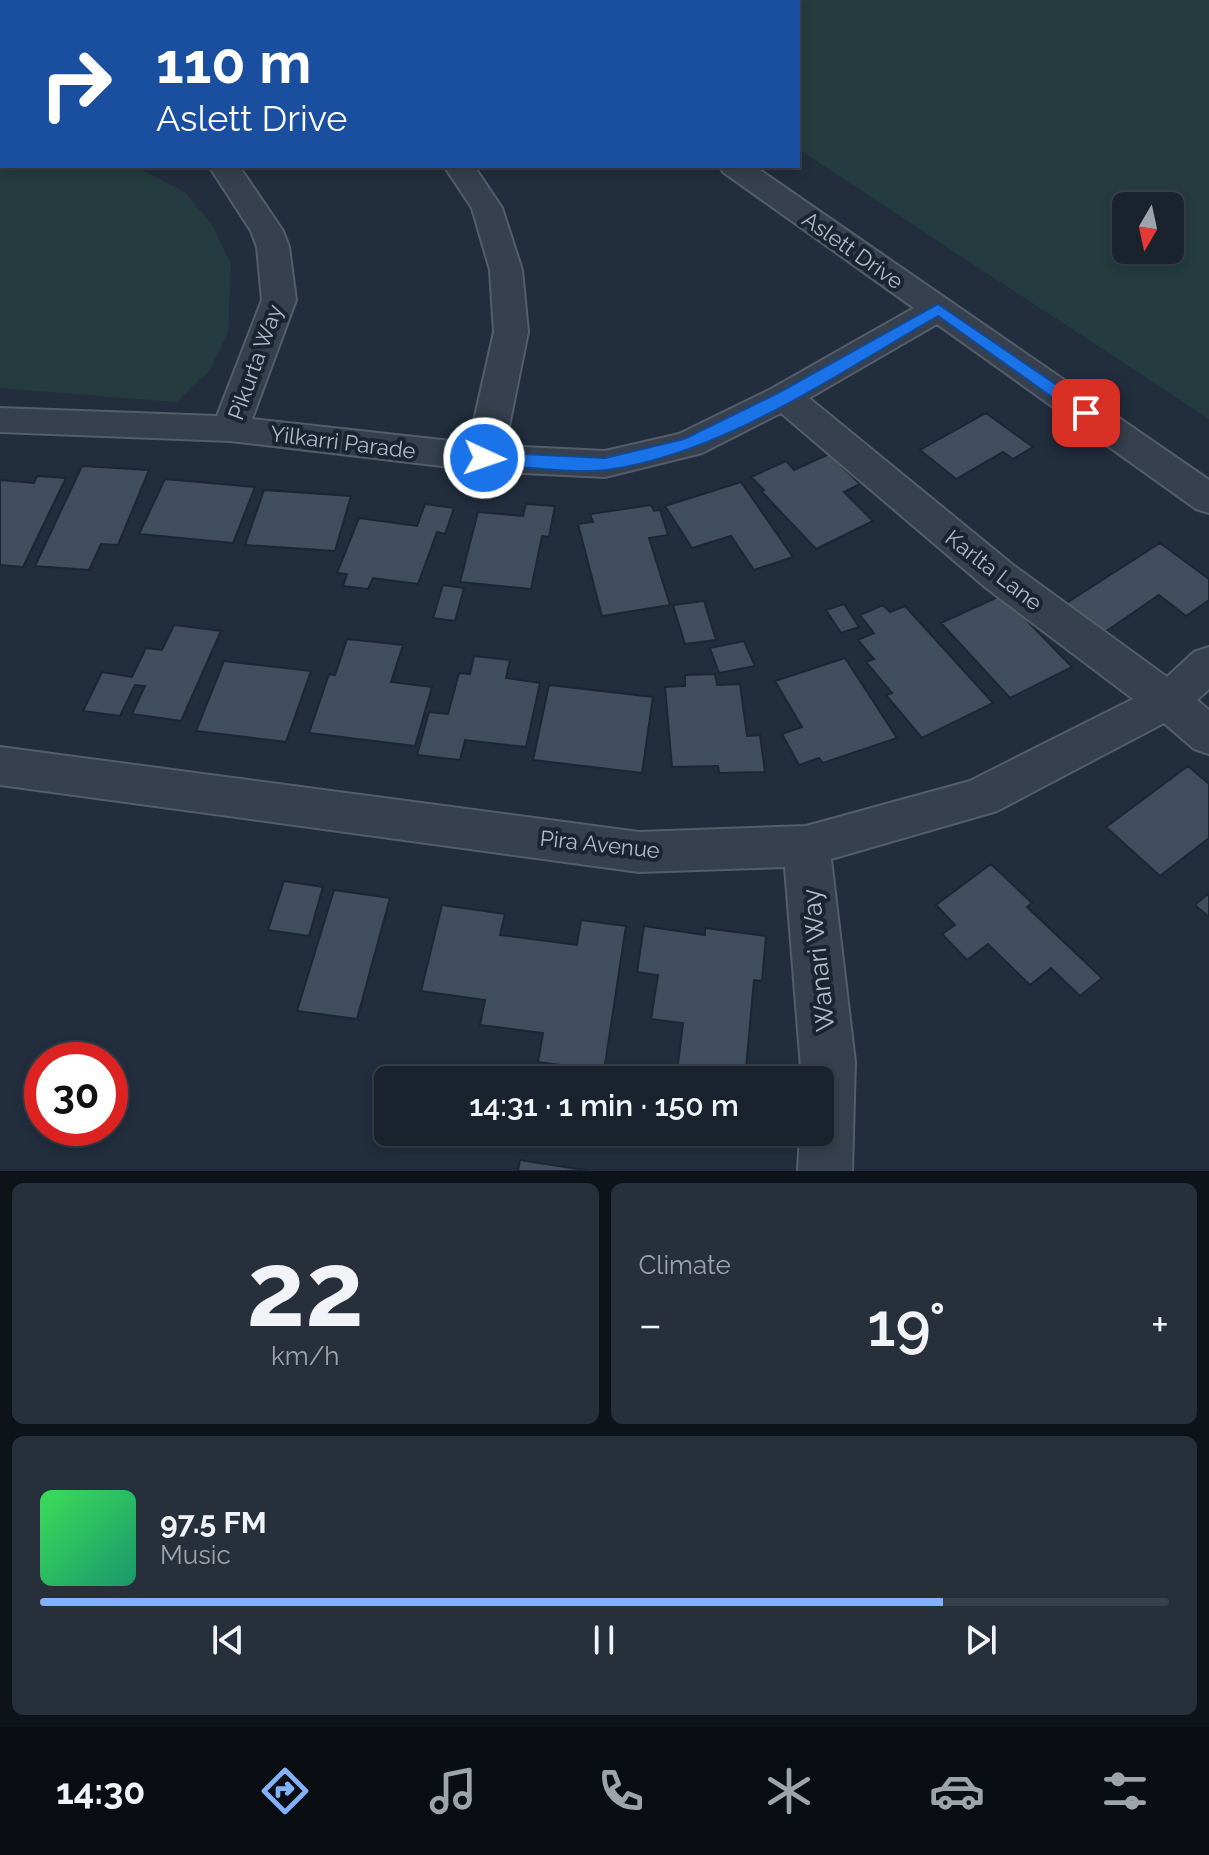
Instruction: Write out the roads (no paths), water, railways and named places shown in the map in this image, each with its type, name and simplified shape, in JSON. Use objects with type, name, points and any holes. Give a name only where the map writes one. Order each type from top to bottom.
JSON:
[{"type":"street","name":"Pikurta Way","points":[[225,168],[267,231],[273,247],[279,300],[230,429]]},
{"type":"street","points":[[460,168],[487,208],[506,270],[511,332],[484,458]]},
{"type":"street","name":"Aslett Drive","points":[[737,168],[1209,499]]},
{"type":"street","name":"Yilkarri Parade","points":[[0,420],[230,429],[484,458],[605,464],[689,444],[784,397],[938,309]]},
{"type":"street","name":"Karlta Lane","points":[[784,397],[999,576],[1168,701],[1209,736]]},
{"type":"street","name":"Pira Avenue","points":[[0,766],[639,852],[806,846],[981,797],[1168,701],[1209,664]]},
{"type":"street","name":"Wanari Way","points":[[806,846],[829,1062],[825,1171]]}]
